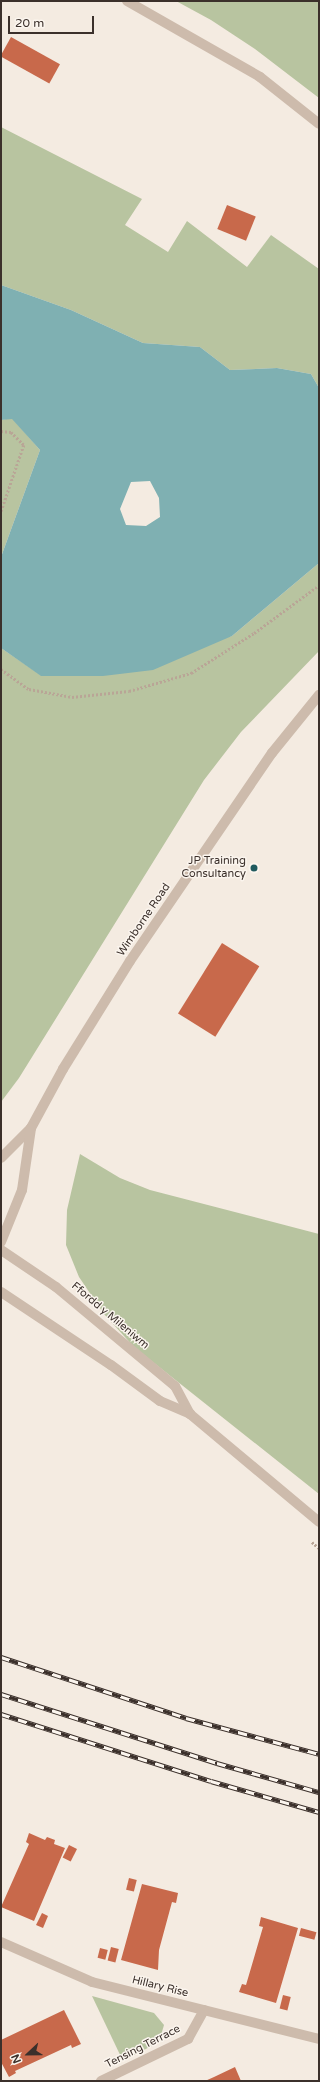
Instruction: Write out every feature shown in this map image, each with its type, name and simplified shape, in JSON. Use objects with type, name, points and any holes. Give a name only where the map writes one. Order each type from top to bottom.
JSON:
[{"type":"street","points":[[127,1],[260,77],[319,124]]},
{"type":"street","name":"Wimborne Road","points":[[1,1158],[31,1128],[63,1069],[130,962],[272,753],[319,695]]},
{"type":"street","name":"Wimborne Road","points":[[1,1242],[22,1190],[31,1128]]},
{"type":"street","name":"Ffordd y Mileniwm","points":[[1,1250],[56,1287],[175,1386],[190,1414]]},
{"type":"street","name":"Ffordd y Mileniwm","points":[[1,1292],[105,1361],[160,1402],[190,1414],[319,1522]]},
{"type":"street","name":"Hillary Rise","points":[[1,1942],[92,1982],[319,2039]]},
{"type":"street","name":"Tensing Terrace","points":[[101,2081],[188,2039],[204,2010]]},
{"type":"path","points":[[1,431],[11,432],[24,445],[1,512]]},
{"type":"path","points":[[1,669],[28,689],[72,697],[129,691],[191,673],[254,633],[319,585]]},
{"type":"green space","points":[[176,1],[319,1],[319,98],[255,49],[211,20]]},
{"type":"green space","points":[[1,127],[142,199],[125,225],[168,252],[187,221],[247,267],[271,235],[319,269],[319,388],[311,374],[277,368],[230,370],[200,347],[143,343],[71,310],[1,285]]},
{"type":"green space","points":[[12,418],[40,450],[1,557],[1,420]]},
{"type":"green space","points":[[319,563],[319,651],[241,732],[204,780],[19,1078],[1,1102],[1,648],[42,676],[232,636]]},
{"type":"green space","points":[[80,1154],[120,1178],[150,1190],[319,1234],[319,1494],[134,1347],[104,1314],[79,1277],[66,1245],[67,1210]]},
{"type":"green space","points":[[92,1996],[154,2013],[164,2025],[159,2042],[123,2061]]},
{"type":"water","points":[[1,285],[71,310],[143,343],[200,347],[230,370],[277,368],[311,374],[319,388],[319,563],[232,636],[153,670],[103,676],[41,676],[1,648],[1,557],[40,450],[12,419],[1,420]],"holes":[[[150,481],[159,498],[160,517],[146,526],[126,525],[120,509],[131,482]]]},
{"type":"building","points":[[11,37],[60,64],[49,83],[1,57]]},
{"type":"building","points":[[227,205],[256,217],[246,241],[217,229]]},
{"type":"building","points":[[222,943],[259,966],[215,1037],[178,1013]]},
{"type":"building","points":[[29,1833],[45,1840],[47,1837],[55,1840],[54,1844],[65,1848],[34,1921],[1,1907],[29,1844],[26,1842]]},
{"type":"building","points":[[69,1845],[77,1849],[71,1862],[63,1857]]},
{"type":"building","points":[[129,1878],[137,1880],[134,1892],[126,1890]]},
{"type":"building","points":[[142,1884],[178,1893],[176,1903],[172,1902],[159,1950],[158,1970],[121,1960]]},
{"type":"building","points":[[42,1913],[48,1916],[43,1928],[36,1925]]},
{"type":"building","points":[[261,1917],[298,1928],[276,2003],[239,1992],[242,1984],[246,1985],[263,1927],[259,1926]]},
{"type":"building","points":[[301,1928],[316,1932],[314,1940],[299,1936]]},
{"type":"building","points":[[111,1947],[119,1949],[115,1963],[108,1961]]},
{"type":"building","points":[[100,1948],[108,1950],[105,1960],[98,1958]]},
{"type":"building","points":[[283,1995],[291,1997],[287,2011],[280,2009]]},
{"type":"building","points":[[64,2010],[81,2044],[72,2048],[71,2045],[15,2071],[16,2073],[9,2077],[1,2062],[1,2040]]},
{"type":"building","points":[[235,2067],[241,2081],[205,2081],[214,2077]]},
{"type":"railway","points":[[1,1657],[186,1718],[319,1754]]},
{"type":"railway","points":[[1,1694],[217,1763],[319,1792]]},
{"type":"railway","points":[[1,1714],[211,1781],[319,1812]]},
{"type":"place","name":"JP Training Consultancy","points":[[254,868]]}]
